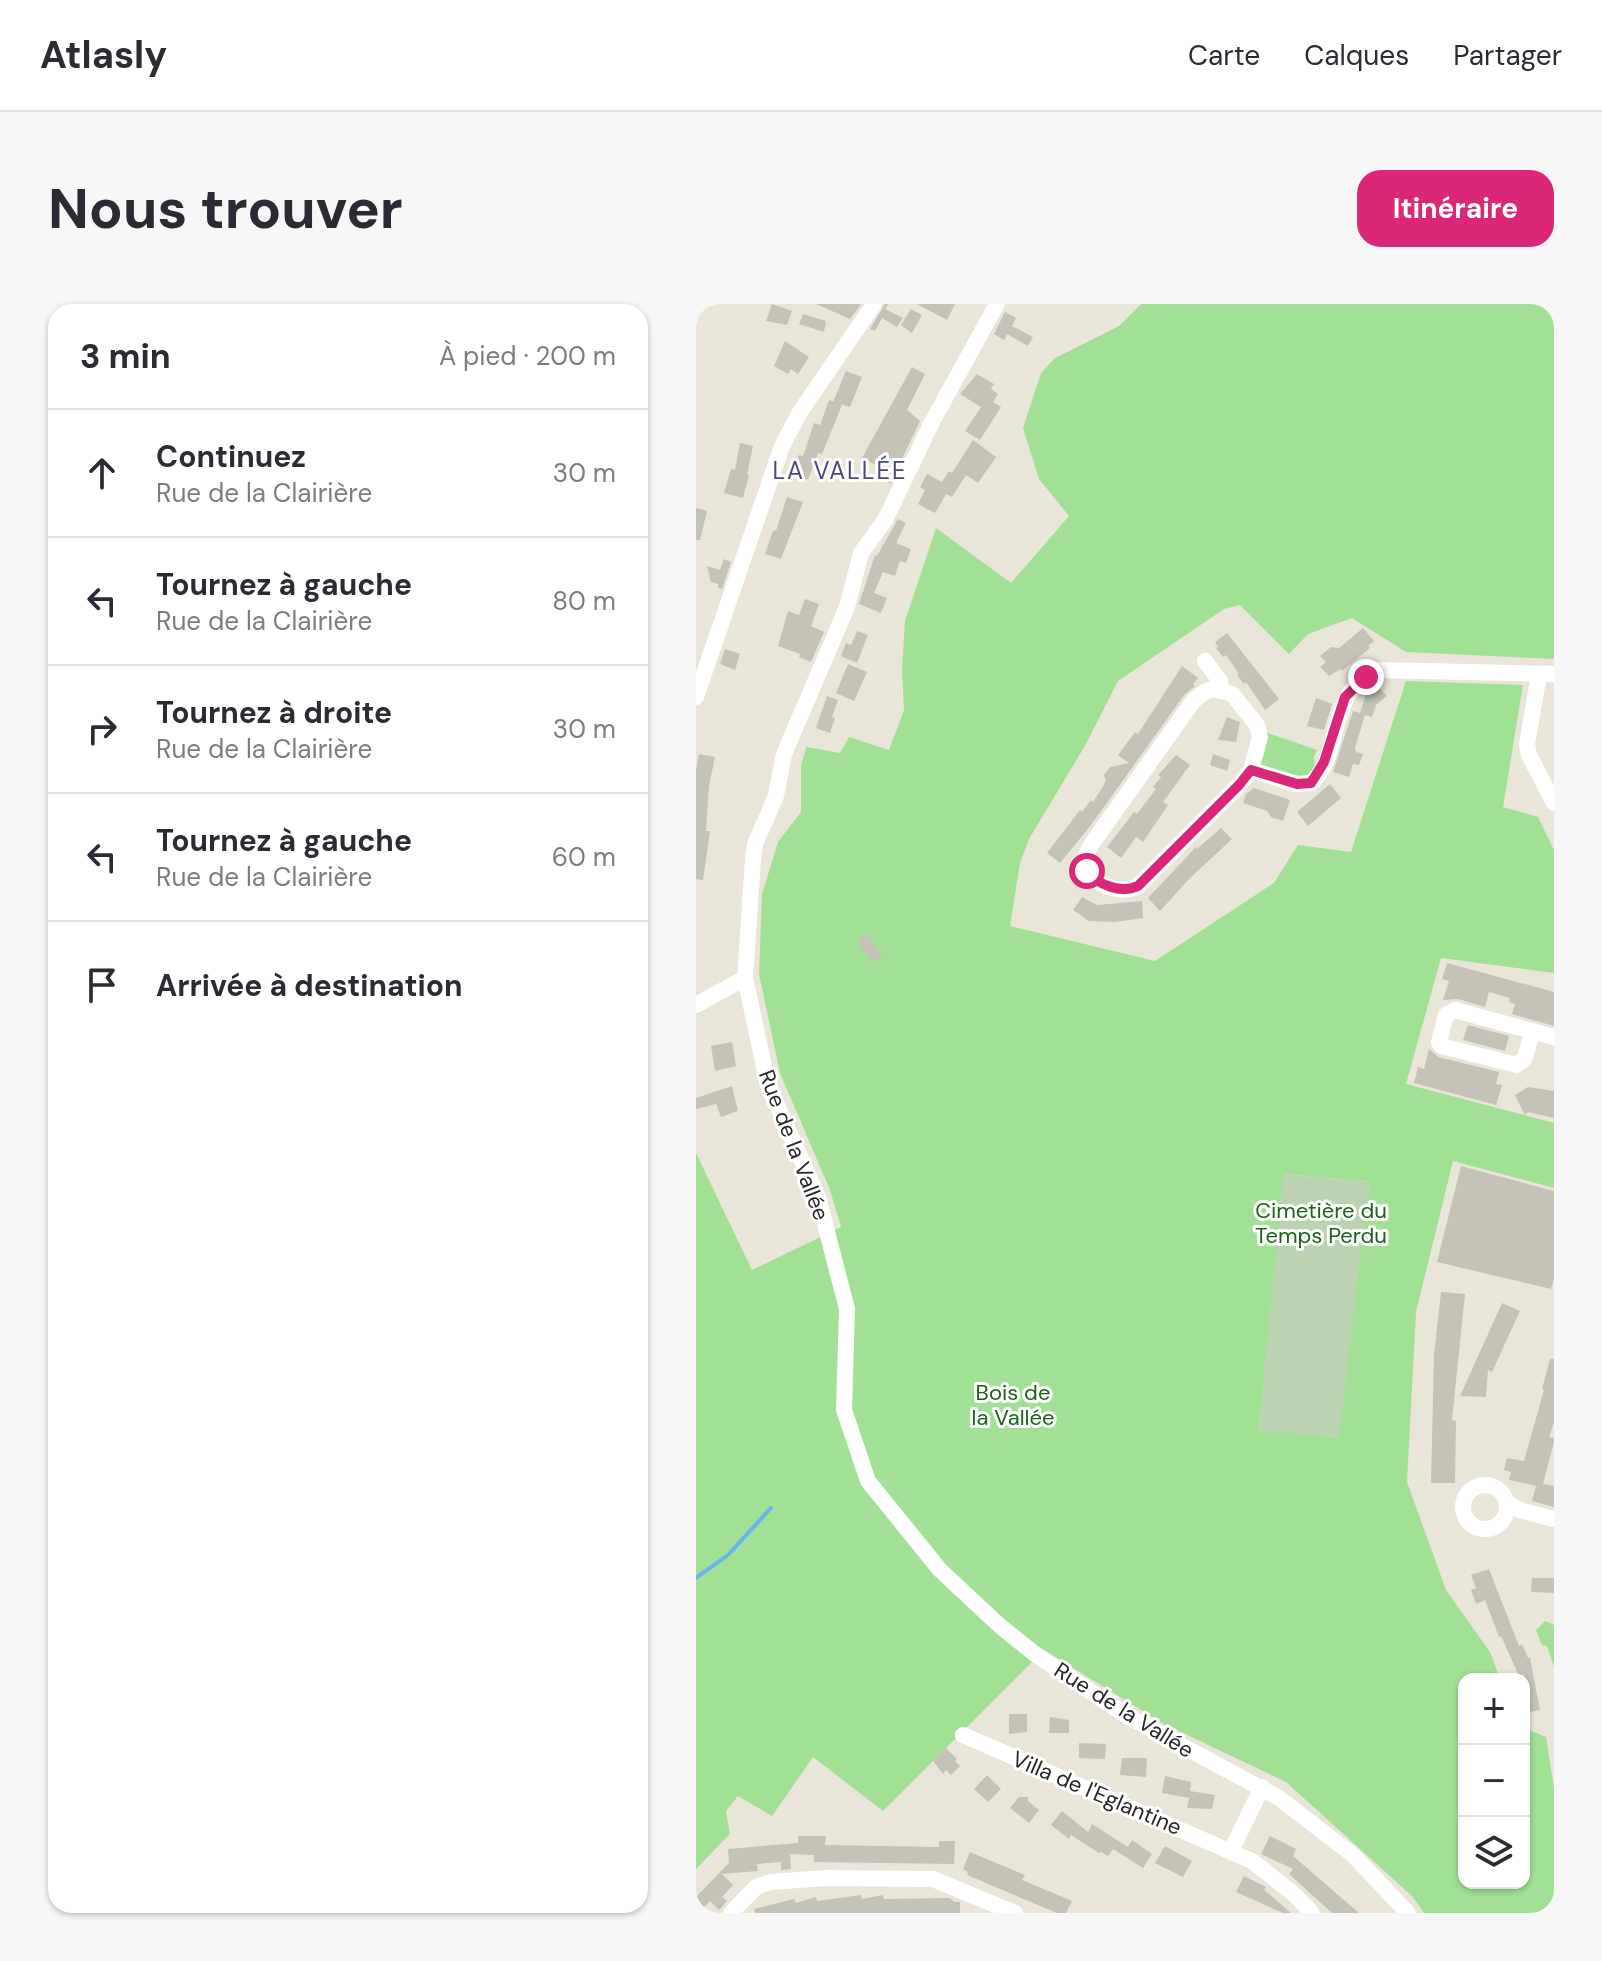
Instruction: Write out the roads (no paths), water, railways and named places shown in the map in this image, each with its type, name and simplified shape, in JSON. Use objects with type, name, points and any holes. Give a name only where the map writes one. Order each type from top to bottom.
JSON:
[{"type":"street","points":[[696,697],[782,446],[800,412],[874,304]]},
{"type":"street","name":"Rue de la Vallée","points":[[997,304],[932,422],[896,500],[861,553],[847,607],[784,754],[776,796],[755,844],[745,978],[768,1085],[818,1197],[847,1309],[844,1410],[868,1481],[940,1570],[1011,1636],[1127,1716],[1180,1747],[1262,1787],[1353,1855],[1408,1913]]},
{"type":"street","points":[[1205,661],[1220,681],[1221,689]]},
{"type":"street","points":[[1251,770],[1297,784],[1311,783],[1324,762],[1345,697],[1373,672],[1391,669],[1546,674],[1527,744],[1529,755],[1554,803]]},
{"type":"street","points":[[1221,689],[1232,694],[1257,725],[1260,737],[1251,770],[1138,886],[1127,890],[1117,888],[1094,879],[1087,871],[1084,860],[1091,845],[1194,700],[1206,691],[1221,689]]},
{"type":"street","points":[[696,1005],[745,978]]},
{"type":"street","points":[[1532,1032],[1525,1058],[1517,1065],[1441,1046],[1438,1038],[1446,1015],[1455,1010],[1554,1037]]},
{"type":"street","points":[[1510,1509],[1554,1519]]},
{"type":"street","name":"Villa de l'Eglantine","points":[[963,1735],[1231,1851],[1263,1868],[1312,1913]]},
{"type":"street","points":[[1231,1851],[1262,1787]]},
{"type":"street","points":[[731,1913],[756,1887],[770,1882],[827,1878],[933,1879],[1015,1913]]},
{"type":"waterway","points":[[696,1578],[728,1555],[771,1508]]},
{"type":"district","name":"LA VALLÉE","points":[[840,470]]},
{"type":"park label","name":"Cimetière du Temps Perdu","points":[[1321,1222]]},
{"type":"park label","name":"Bois de la Vallée","points":[[1013,1404]]}]
